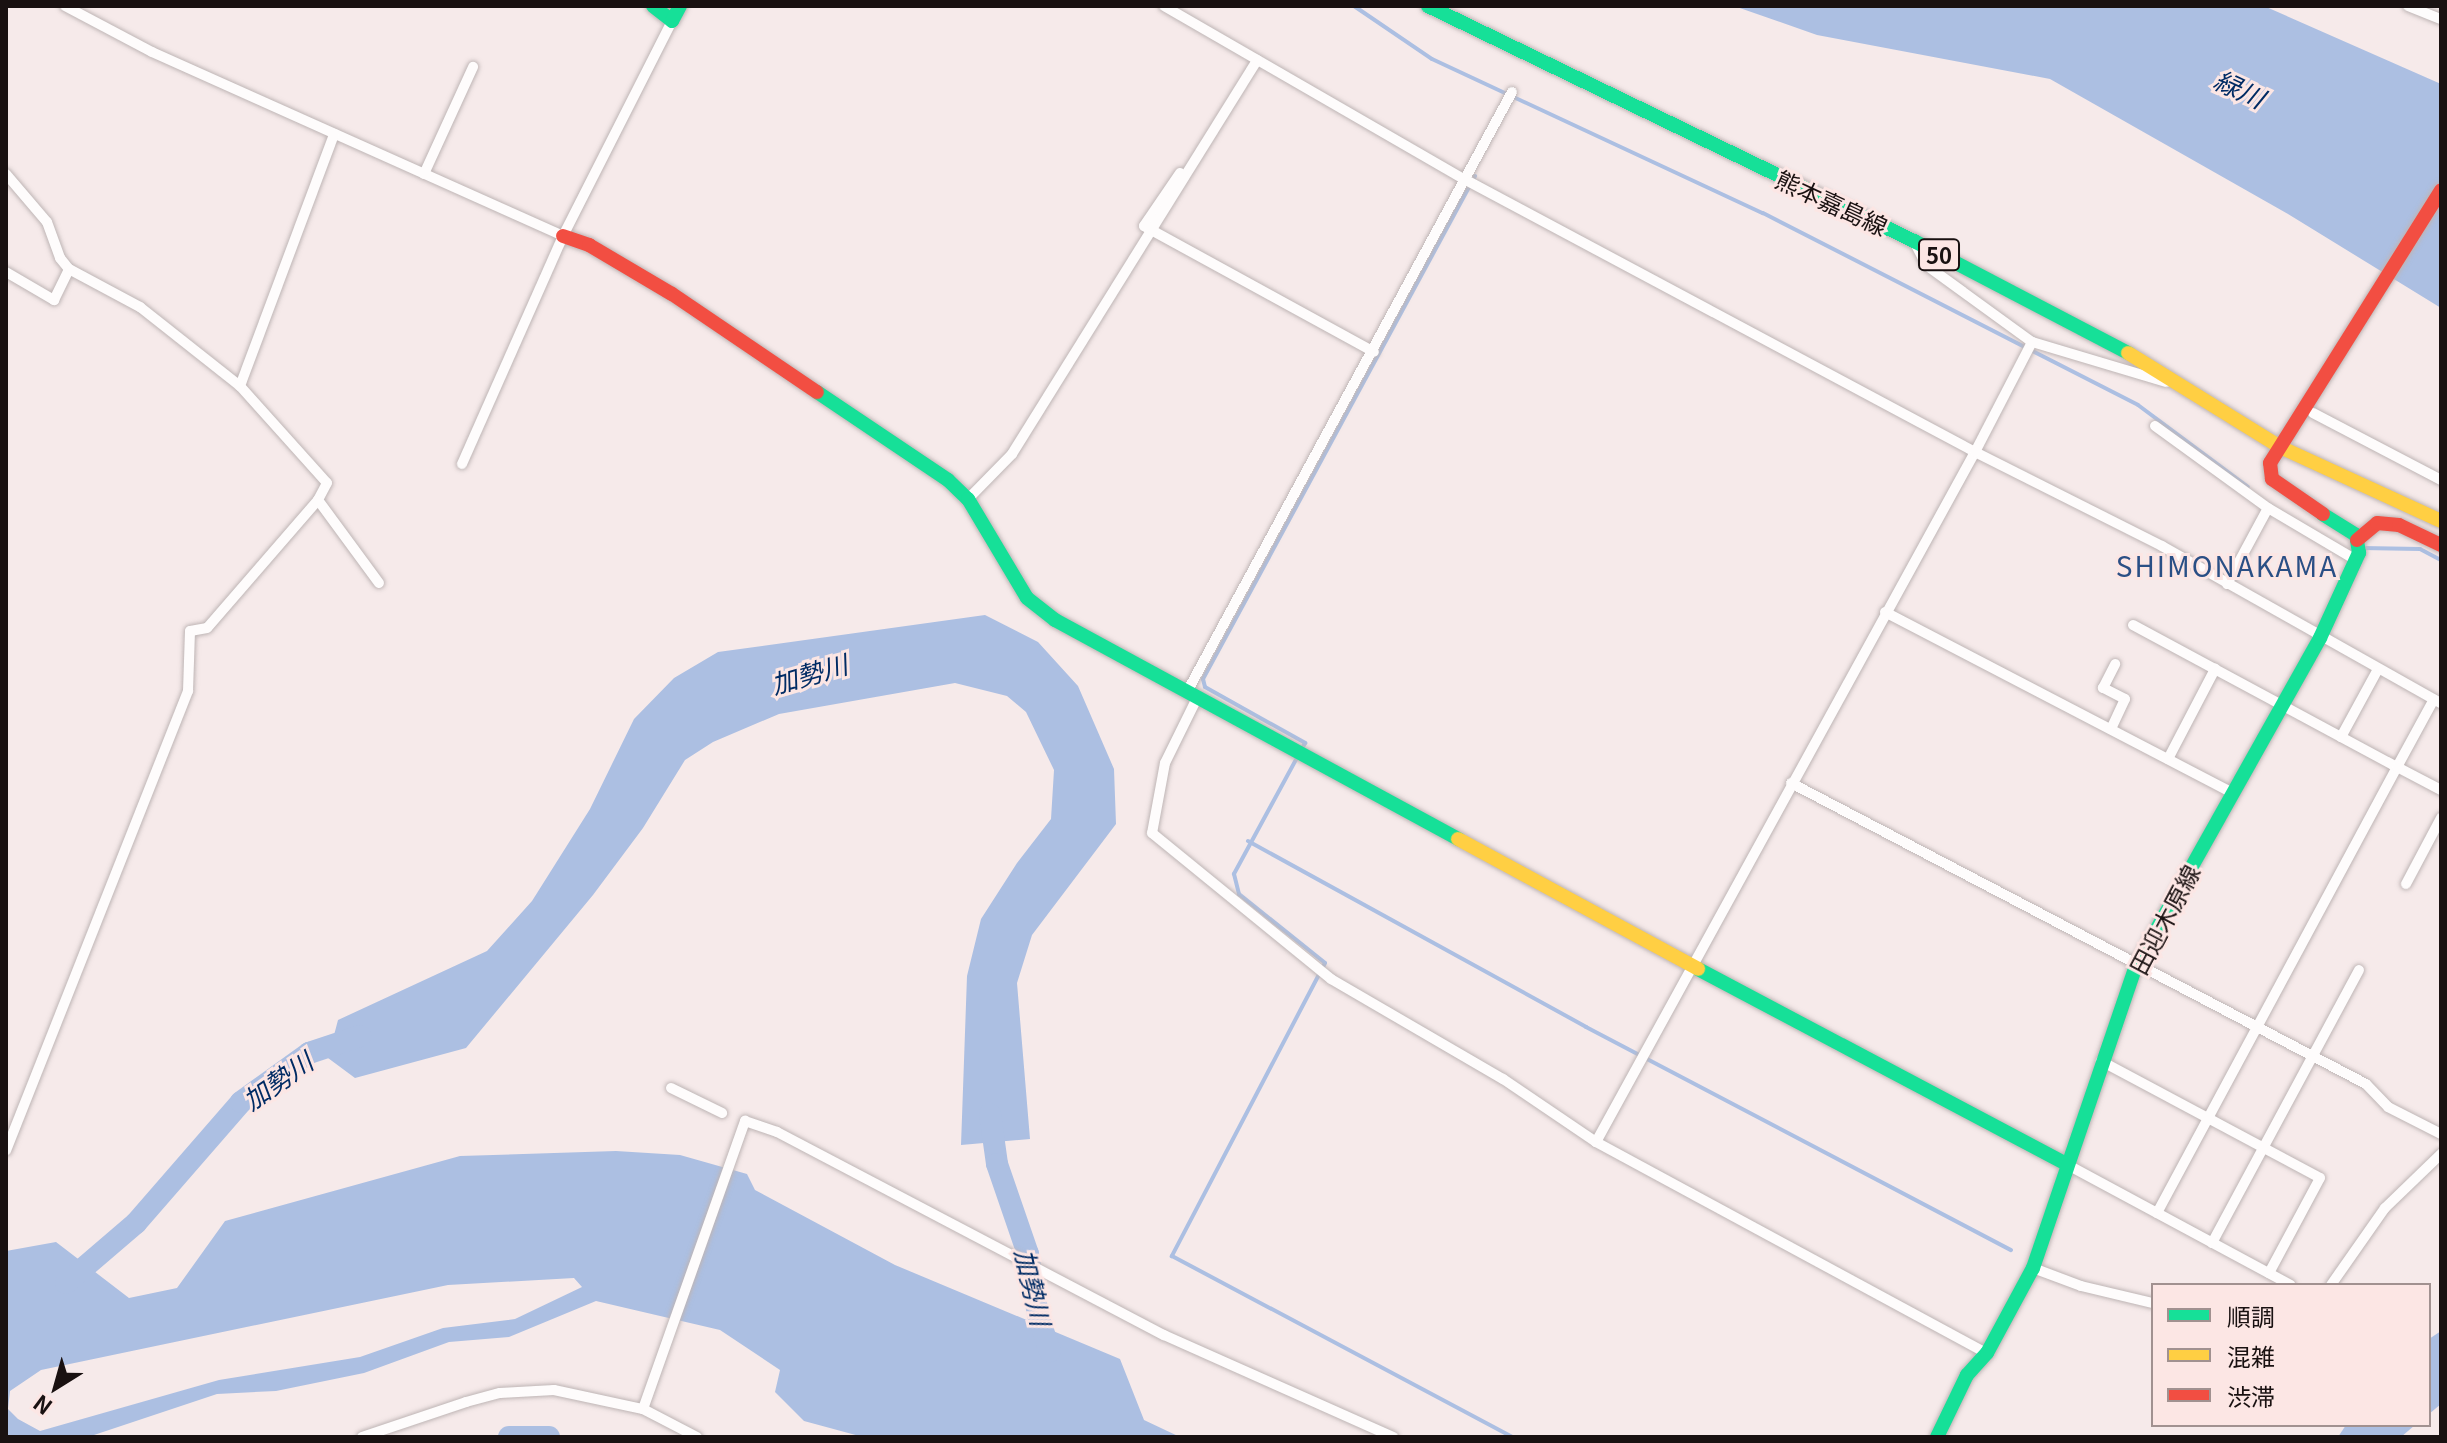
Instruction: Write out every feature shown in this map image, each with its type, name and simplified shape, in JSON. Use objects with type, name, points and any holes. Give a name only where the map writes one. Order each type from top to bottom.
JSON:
[{"type":"main road","points":[[653,6],[672,21],[680,6]]},
{"type":"main road","name":"熊本嘉島線","points":[[1428,6],[1914,241],[2139,359],[2177,385],[2441,521]]},
{"type":"main road","points":[[2358,551],[2356,535],[2272,479],[2270,463],[2441,190]]},
{"type":"main road","points":[[563,236],[589,245],[672,294],[948,480],[968,499],[1027,598],[1055,620],[1691,966],[2066,1164]]},
{"type":"main road","points":[[2358,551],[2377,523],[2399,525],[2441,545]]},
{"type":"main road","name":"田迎木原線","points":[[1937,1437],[1967,1375],[1987,1353],[2033,1268],[2101,1061],[2136,966],[2320,638],[2358,551]]},
{"type":"street","points":[[65,6],[152,52],[563,236]]},
{"type":"street","points":[[1164,6],[1464,179],[1975,452],[2162,546],[2320,638],[2438,701],[2397,767],[2157,1213]]},
{"type":"street","points":[[2408,6],[2441,19]]},
{"type":"street","points":[[462,464],[563,236],[672,21]]},
{"type":"street","points":[[1257,60],[1144,226],[1374,352]]},
{"type":"street","points":[[424,174],[473,67]]},
{"type":"street","points":[[1512,92],[1193,693],[1165,763],[1152,833],[1331,979],[1503,1079],[1596,1142],[1987,1353]]},
{"type":"street","points":[[240,386],[334,134]]},
{"type":"street","points":[[6,174],[47,222],[60,258],[69,269],[140,307],[240,386],[327,483],[318,500],[207,628],[190,631],[188,691],[6,1150]]},
{"type":"street","points":[[968,499],[1012,454],[1152,230]]},
{"type":"street","points":[[1914,241],[1926,265],[2032,342],[2177,385]]},
{"type":"street","points":[[6,272],[54,300],[69,269]]},
{"type":"street","points":[[1596,1142],[1975,452],[2032,342]]},
{"type":"street","points":[[2313,413],[2441,480]]},
{"type":"street","points":[[2155,426],[2268,508],[2358,551]]},
{"type":"street","points":[[318,500],[379,583]]},
{"type":"street","points":[[2227,584],[2268,508]]},
{"type":"street","points":[[1885,612],[2233,793]]},
{"type":"street","points":[[2133,625],[2441,790]]},
{"type":"street","points":[[2111,729],[2125,699],[2103,688],[2115,664]]},
{"type":"street","points":[[2168,759],[2215,669]]},
{"type":"street","points":[[2341,737],[2378,669]]},
{"type":"street","points":[[1791,783],[2366,1084],[2388,1107],[2441,1134]]},
{"type":"street","points":[[2406,884],[2441,818]]},
{"type":"street","points":[[2212,1243],[2359,970]]},
{"type":"street","points":[[2101,1061],[2320,1178],[2269,1273]]},
{"type":"street","points":[[671,1088],[722,1113]]},
{"type":"street","points":[[643,1409],[651,1396],[745,1121],[777,1132],[1164,1335],[1393,1437]]},
{"type":"street","points":[[2332,1283],[2385,1208],[2441,1154]]},
{"type":"street","points":[[2066,1164],[2287,1283]]},
{"type":"street","points":[[2033,1268],[2081,1286],[2151,1303]]},
{"type":"street","points":[[362,1437],[500,1393],[576,1392],[643,1409],[697,1437]]},
{"type":"water","name":"緑川","points":[[1734,6],[2264,6],[2441,84],[2441,308],[2288,214],[2050,79],[1817,35]]},
{"type":"water","points":[[985,615],[1038,642],[1078,686],[1114,769],[1116,824],[1032,935],[1017,983],[1030,1139],[961,1145],[967,976],[981,919],[1017,863],[1051,819],[1054,770],[1026,712],[1007,696],[955,683],[779,714],[713,742],[685,760],[643,828],[593,895],[466,1048],[355,1078],[328,1058],[338,1020],[487,951],[532,901],[590,809],[634,719],[674,678],[718,652]]},
{"type":"water","points":[[616,1151],[680,1155],[747,1174],[755,1190],[895,1265],[1120,1359],[1144,1420],[1180,1437],[863,1437],[804,1421],[775,1392],[780,1370],[720,1330],[596,1301],[509,1337],[449,1342],[364,1373],[276,1391],[217,1394],[88,1437],[6,1437],[6,1251],[56,1242],[129,1298],[177,1288],[225,1221],[460,1156]],"holes":[[[574,1278],[582,1287],[515,1319],[443,1328],[360,1357],[219,1380],[40,1431],[18,1419],[8,1409],[10,1391],[41,1370],[448,1285]]]},
{"type":"water","points":[[2441,1331],[2441,1404],[2431,1412],[2431,1338]]},
{"type":"water","points":[[2345,1427],[2413,1427],[2401,1437],[2338,1437]]},
{"type":"waterway","points":[[1354,6],[1432,59],[1763,213],[2138,405],[2248,487]]},
{"type":"waterway","points":[[1475,176],[1203,679],[1205,687],[1305,743],[1234,874],[1239,894],[1325,963],[1172,1256],[1512,1437]]},
{"type":"waterway","points":[[2362,548],[2420,549],[2441,560]]},
{"type":"waterway","points":[[1248,841],[1586,1027],[2011,1250]]},
{"type":"waterway","name":"加勢川","points":[[66,1283],[136,1223],[241,1102],[309,1053],[360,1036]]},
{"type":"waterway","name":"加勢川","points":[[990,1114],[997,1164],[1028,1254],[1038,1315],[1050,1351]]},
{"type":"waterway","points":[[509,1437],[549,1437]]},
{"type":"traffic: fast","points":[[653,6],[672,21],[680,6]]},
{"type":"traffic: fast","points":[[1428,6],[1914,241],[2128,353]]},
{"type":"traffic: fast","points":[[817,392],[948,480],[968,499],[1027,598],[1055,620],[1458,839]]},
{"type":"traffic: fast","points":[[1937,1437],[1967,1375],[1987,1353],[2033,1268],[2136,966],[2320,638],[2359,553],[2356,535],[2323,514]]},
{"type":"traffic: fast","points":[[1698,969],[2066,1164]]},
{"type":"traffic: slow","points":[[2128,353],[2280,447],[2441,521]]},
{"type":"traffic: slow","points":[[1458,839],[1698,969]]},
{"type":"traffic: jam","points":[[2323,514],[2272,479],[2270,463],[2441,190]]},
{"type":"traffic: jam","points":[[563,236],[589,245],[672,294],[817,392]]},
{"type":"traffic: jam","points":[[2357,540],[2377,523],[2399,525],[2441,545]]},
{"type":"district","name":"SHIMONAKAMA","points":[[2227,565]]}]
